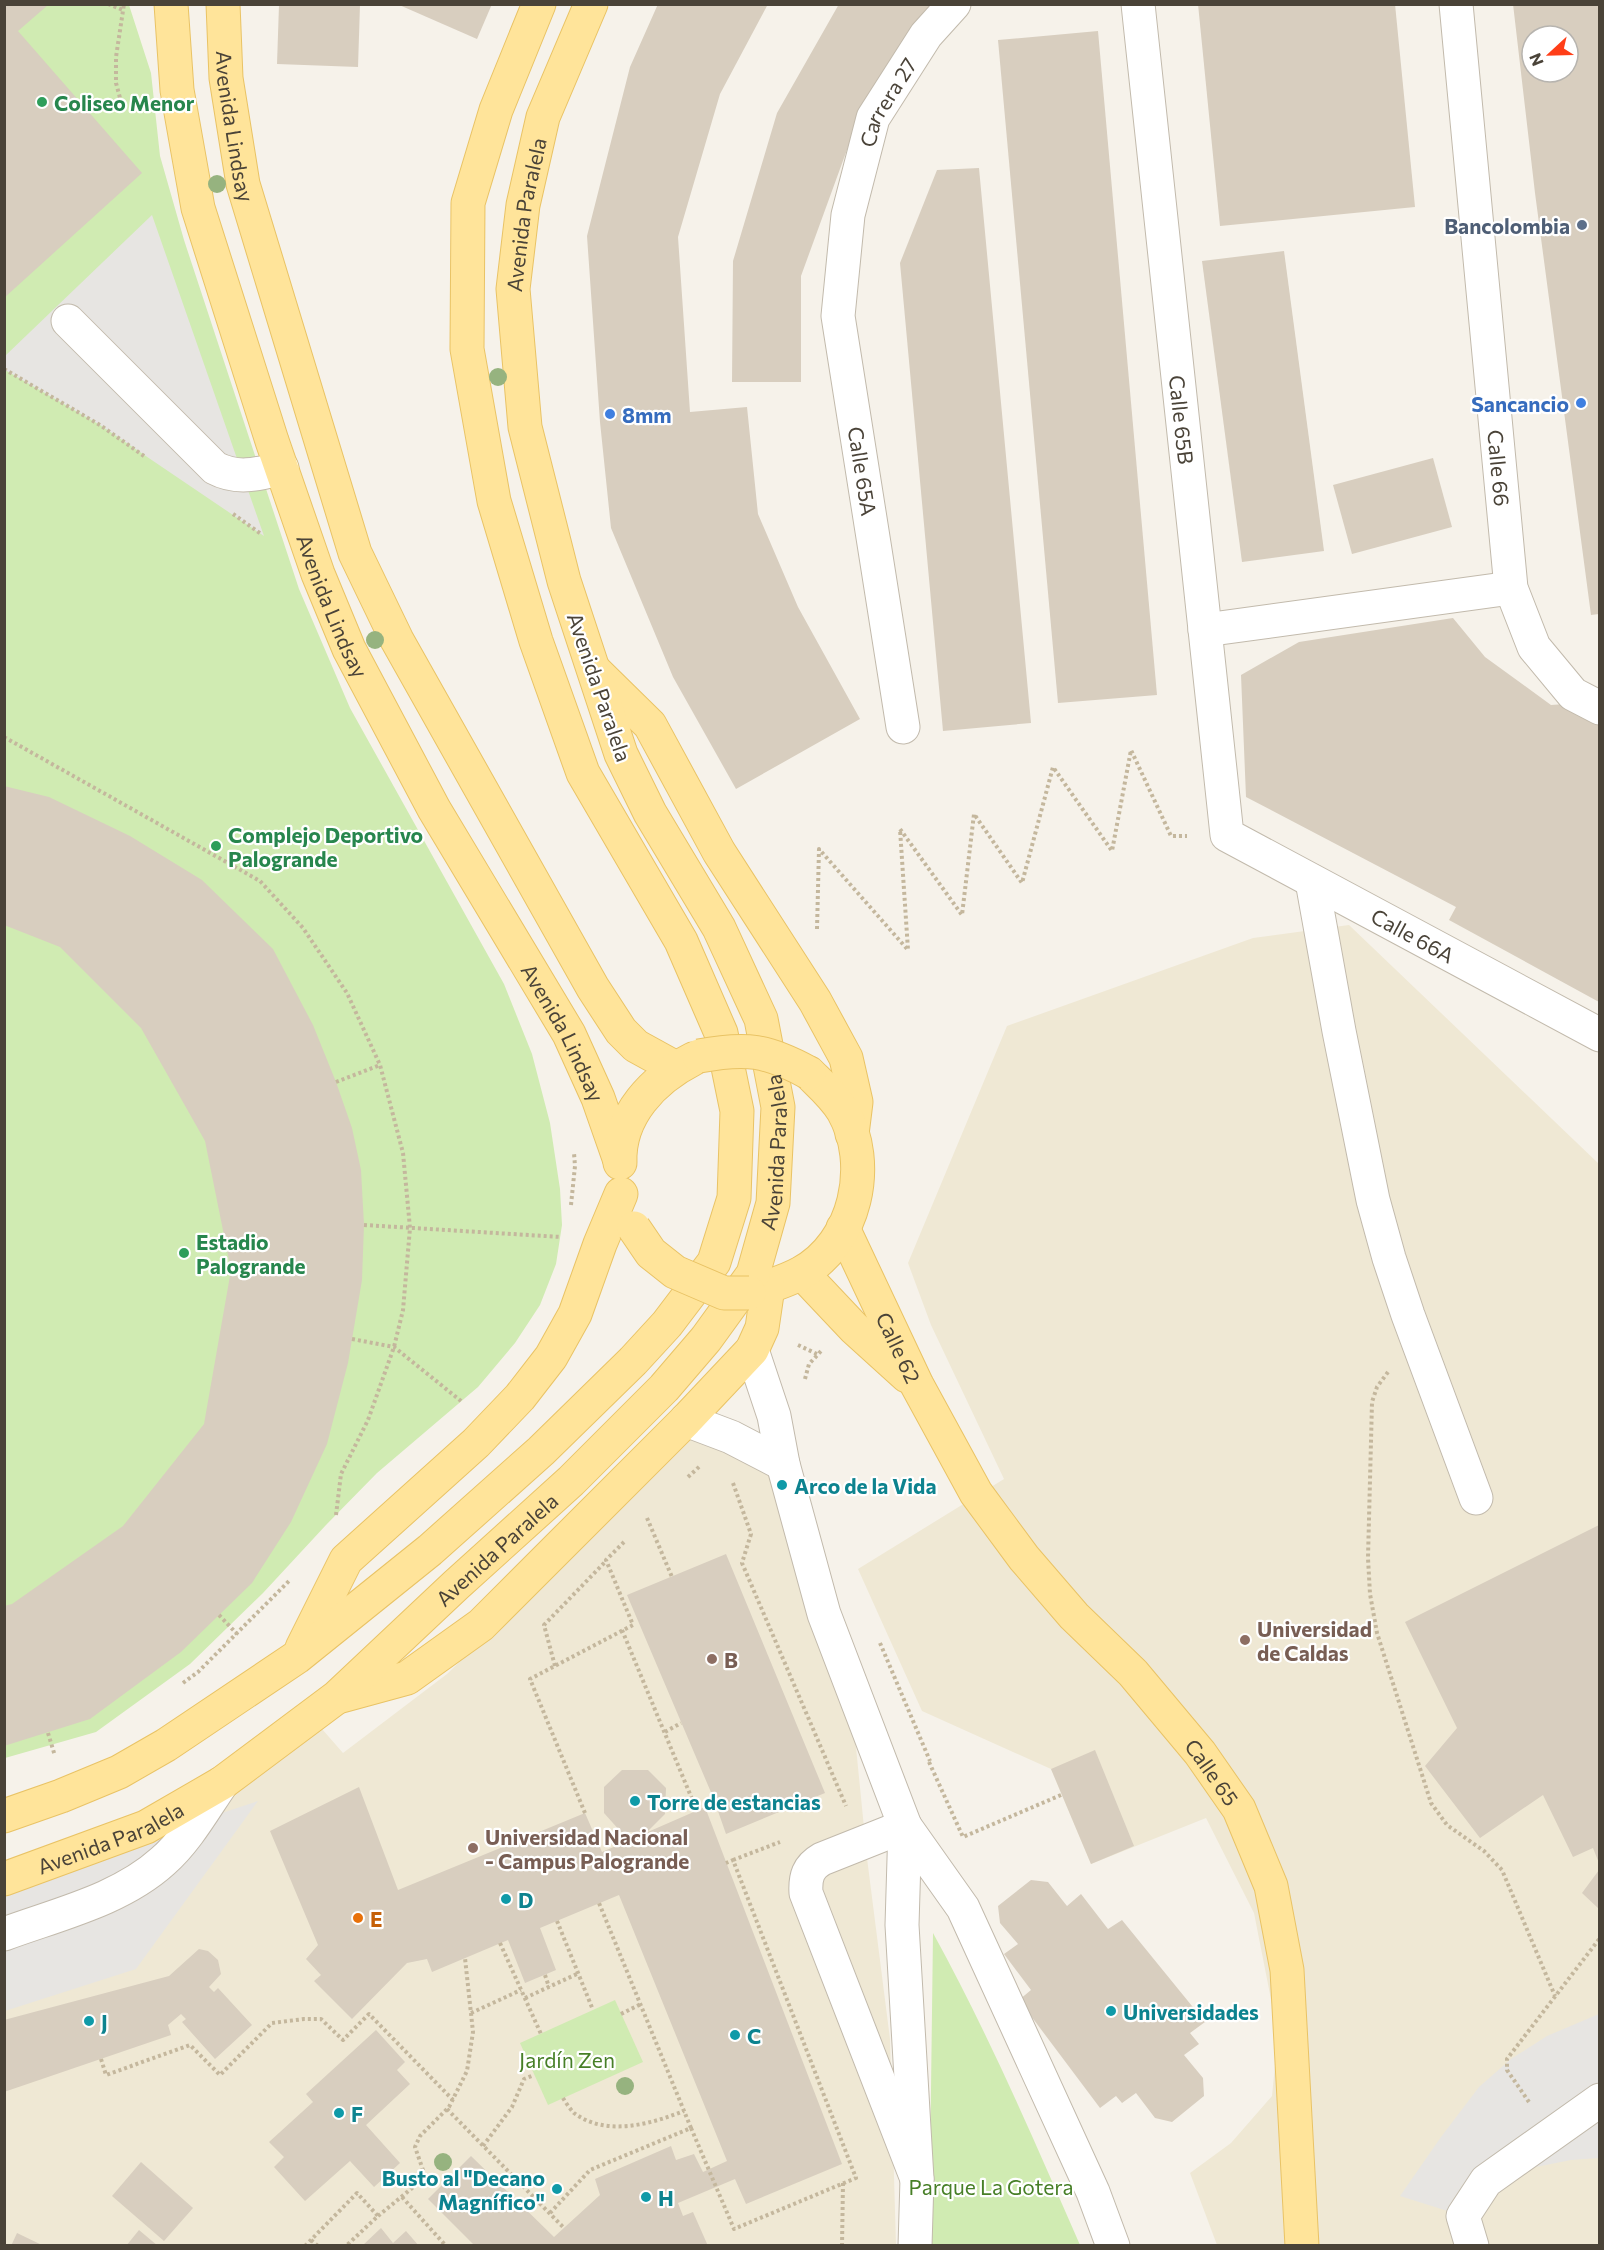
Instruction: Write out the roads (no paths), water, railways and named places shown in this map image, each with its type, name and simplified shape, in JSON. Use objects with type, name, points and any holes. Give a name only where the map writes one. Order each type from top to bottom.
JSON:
[{"type":"main road","name":"Avenida Lindsay","points":[[171,4],[177,90],[198,208],[318,574],[349,649],[434,809],[569,1034],[598,1098],[619,1158]]},
{"type":"main road","name":"Avenida Lindsay","points":[[223,4],[226,78],[243,184],[356,553],[397,640],[593,988],[621,1031],[636,1046],[688,1062]]},
{"type":"main road","name":"Avenida Paralela","points":[[4,1816],[119,1772],[166,1745],[297,1658],[430,1550],[541,1451],[633,1361],[667,1324],[714,1262],[734,1198],[737,1111],[721,1033],[681,940],[583,773],[536,641],[494,501],[467,349],[468,203],[496,110],[539,4]]},
{"type":"main road","name":"Avenida Paralela","points":[[4,1879],[146,1827],[222,1784],[337,1697],[571,1481],[664,1388],[706,1339],[753,1274],[773,1203],[778,1107],[761,1019],[718,928],[650,813],[621,754],[564,581],[525,428],[513,290],[522,205],[543,117],[591,4]]},
{"type":"main road","points":[[591,666],[650,725],[719,852],[815,1001],[846,1058],[856,1102],[852,1134]]},
{"type":"main road","points":[[728,1050],[757,1051],[784,1059],[809,1073],[842,1111],[852,1134],[858,1158],[853,1205],[843,1228],[825,1253],[802,1273],[759,1290],[724,1293],[675,1272],[651,1253],[634,1228],[621,1194],[619,1158],[623,1137],[631,1116],[643,1097],[658,1080],[688,1062],[728,1050]]},
{"type":"main road","points":[[297,1658],[346,1560],[476,1443],[520,1397],[551,1357],[575,1314],[621,1194]]},
{"type":"main road","name":"Calle 62","points":[[843,1228],[917,1385]]},
{"type":"main road","name":"Calle 62","points":[[802,1273],[854,1328],[917,1385]]},
{"type":"main road","points":[[337,1697],[407,1678],[481,1625],[686,1420],[752,1350],[762,1328],[759,1290]]},
{"type":"main road","name":"Calle 65","points":[[917,1385],[976,1493],[1024,1558],[1074,1616],[1133,1673],[1200,1753],[1239,1809],[1271,1886],[1287,1970],[1302,2246]]},
{"type":"street","name":"Carrera 27","points":[[848,215],[873,118],[926,35],[954,4]]},
{"type":"street","name":"Calle 65B","points":[[1138,4],[1227,835]]},
{"type":"street","name":"Calle 66","points":[[1456,4],[1510,588],[1534,647],[1573,694],[1599,708]]},
{"type":"street","name":"Calle 65A","points":[[848,215],[838,316],[903,727]]},
{"type":"street","points":[[68,321],[215,468],[227,474],[249,476],[282,468]]},
{"type":"street","points":[[1205,630],[1510,588]]},
{"type":"street","name":"Calle 66A","points":[[1227,835],[1599,1035]]},
{"type":"street","points":[[1312,881],[1373,1200],[1389,1258],[1476,1498]]},
{"type":"street","points":[[752,1350],[774,1416],[783,1464],[824,1614],[905,1826],[963,1908],[1092,2192],[1113,2246]]},
{"type":"street","points":[[686,1420],[732,1448],[783,1464]]},
{"type":"street","points":[[4,1934],[105,1897],[135,1883],[165,1860],[222,1784]]},
{"type":"street","points":[[905,1826],[902,1925],[917,2178],[915,2246]]},
{"type":"street","points":[[905,1826],[822,1859],[808,1870],[805,1880],[806,1893],[917,2178]]},
{"type":"street","points":[[1472,2246],[1463,2216],[1486,2181],[1599,2100]]},
{"type":"place","name":"Coliseo Menor","points":[[42,102]]},
{"type":"place","name":"Bancolombia","points":[[1582,225]]},
{"type":"place","name":"Sancancio","points":[[1581,403]]},
{"type":"place","name":"8mm","points":[[610,414]]},
{"type":"place","name":"Complejo Deportivo Palogrande","points":[[216,846]]},
{"type":"place","name":"Estadio Palogrande","points":[[184,1253]]},
{"type":"place","name":"Arco de la Vida","points":[[782,1485]]},
{"type":"place","name":"Universidad de Caldas","points":[[1245,1640]]},
{"type":"place","name":"B","points":[[712,1659]]},
{"type":"place","name":"Torre de estancias","points":[[635,1801]]},
{"type":"place","name":"Universidad Nacional - Campus Palogrande","points":[[473,1848]]},
{"type":"place","name":"D","points":[[506,1899]]},
{"type":"place","name":"E","points":[[358,1918]]},
{"type":"place","name":"Universidades","points":[[1111,2011]]},
{"type":"place","name":"J","points":[[89,2021]]},
{"type":"place","name":"C","points":[[735,2035]]},
{"type":"place","name":"F","points":[[339,2113]]},
{"type":"place","name":"Busto al \"Decano Magnífico\"","points":[[557,2189]]},
{"type":"place","name":"H","points":[[646,2197]]},
{"type":"park label","name":"Jardín Zen","points":[[567,2059]]},
{"type":"park label","name":"Parque La Gotera","points":[[991,2186]]}]
